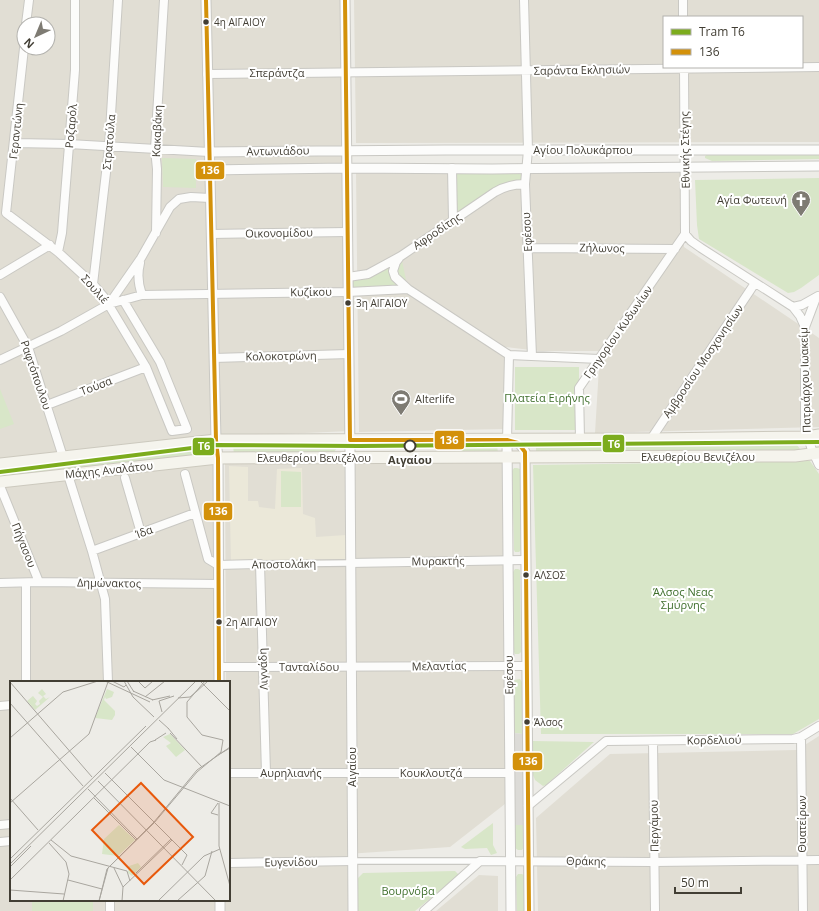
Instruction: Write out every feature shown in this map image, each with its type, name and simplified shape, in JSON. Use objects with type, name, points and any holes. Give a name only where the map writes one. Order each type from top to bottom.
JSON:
[{"type":"main road","name":"Ελευθερίου Βενιζέλου","points":[[216,440],[651,439],[807,437],[819,434]]},
{"type":"main road","name":"Μάχης Αναλάτου","points":[[0,464],[216,440]]},
{"type":"main road","name":"Ελευθερίου Βενιζέλου","points":[[218,458],[526,458],[795,456],[816,454]]},
{"type":"main road","name":"Μάχης Αναλάτου","points":[[0,482],[218,458]]},
{"type":"street","points":[[27,16],[29,0]]},
{"type":"street","name":"Ροζαρόλ","points":[[58,252],[62,233],[75,70],[75,0]]},
{"type":"street","name":"Στρατούλα","points":[[93,284],[109,147],[118,0]]},
{"type":"street","name":"Κακαβάκη","points":[[109,304],[142,258],[156,233],[157,169],[155,149],[164,0]]},
{"type":"street","points":[[206,0],[216,440],[218,458],[219,681]]},
{"type":"street","name":"Αιγαίου","points":[[345,0],[353,911]]},
{"type":"street","name":"Εφέσου","points":[[524,0],[528,150],[525,184],[532,356]]},
{"type":"street","points":[[683,0],[683,16]]},
{"type":"street","name":"Γεραντώνη","points":[[6,213],[23,56]]},
{"type":"street","name":"Σαράντα Εκλησιών","points":[[803,67],[819,67]]},
{"type":"street","name":"Σαράντα Εκλησιών","points":[[346,73],[684,68]]},
{"type":"street","name":"Εθνικής Στέγης","points":[[684,68],[685,234]]},
{"type":"street","name":"Σπεράντζα","points":[[208,74],[346,73]]},
{"type":"street","points":[[15,142],[209,152]]},
{"type":"street","name":"Αγίου Πολυκάρπου","points":[[347,151],[685,149],[819,150]]},
{"type":"street","name":"Αντωνιάδου","points":[[209,152],[347,151]]},
{"type":"street","name":"Αγίου Πολυκάρπου","points":[[347,168],[819,166]]},
{"type":"street","name":"Αντωνιάδου","points":[[210,170],[347,168]]},
{"type":"street","points":[[452,168],[453,220]]},
{"type":"street","name":"Αφροδίτης","points":[[348,277],[368,274],[401,256],[495,192],[515,184],[525,184]]},
{"type":"street","points":[[156,233],[170,206],[179,199],[191,197],[210,198]]},
{"type":"street","name":"Σουλιέ","points":[[6,213],[50,245],[93,284],[109,304],[146,367],[172,431],[187,429],[155,352],[123,300]]},
{"type":"street","name":"Οικονομίδου","points":[[211,234],[348,232]]},
{"type":"street","name":"Γρηγορίου Κυδωνίων","points":[[580,439],[579,388],[685,234]]},
{"type":"street","name":"Πατριάρχου Ιωακείμ","points":[[685,234],[691,241],[755,284],[793,307],[800,316],[804,327],[804,411],[807,437],[816,454],[819,465]]},
{"type":"street","points":[[0,275],[50,245]]},
{"type":"street","name":"Ζήλωνος","points":[[528,248],[675,249]]},
{"type":"street","points":[[401,256],[396,262],[393,271],[395,277],[408,289],[509,355],[599,359]]},
{"type":"street","name":"Κακαβάκη","points":[[142,258],[138,273],[139,287],[142,295]]},
{"type":"street","name":"Αμβροσίου Μοσχονησίων","points":[[651,439],[755,284]]},
{"type":"street","name":"Κυζίκου","points":[[109,304],[142,295],[348,292],[408,289]]},
{"type":"street","name":"Ραφτόπουλου","points":[[0,297],[28,347],[63,457]]},
{"type":"street","points":[[793,307],[802,305],[818,297]]},
{"type":"street","points":[[804,327],[818,297]]},
{"type":"street","points":[[0,360],[28,347],[109,304]]},
{"type":"street","name":"Κολοκοτρώνη","points":[[214,358],[349,354]]},
{"type":"street","name":"Εφέσου","points":[[509,355],[507,458],[512,911]]},
{"type":"street","name":"Τούσα","points":[[47,405],[146,367]]},
{"type":"street","points":[[155,388],[169,383]]},
{"type":"street","name":"Εφέσου","points":[[507,440],[516,441],[521,444],[526,452],[529,911]]},
{"type":"street","points":[[184,474],[208,559],[218,565]]},
{"type":"street","points":[[68,475],[92,551],[105,599],[108,681]]},
{"type":"street","points":[[125,478],[142,533]]},
{"type":"street","name":"Πήγασου","points":[[0,486],[39,582]]},
{"type":"street","name":"Ίδα","points":[[92,551],[195,512]]},
{"type":"street","name":"Μυρακτής","points":[[350,563],[526,560]]},
{"type":"street","name":"Αποστολάκη","points":[[218,565],[350,563]]},
{"type":"street","name":"Λιγνάδη","points":[[260,564],[266,774]]},
{"type":"street","name":"Δημώνακτος","points":[[0,583],[218,584]]},
{"type":"street","points":[[26,583],[26,681]]},
{"type":"street","name":"Μελαντίας","points":[[351,667],[527,666]]},
{"type":"street","name":"Τανταλίδου","points":[[219,668],[351,667]]},
{"type":"street","points":[[0,706],[10,705]]},
{"type":"street","name":"Κορδελιού","points":[[528,806],[606,741],[790,739],[801,737],[819,726]]},
{"type":"street","name":"Θυατείρων","points":[[801,737],[803,911]]},
{"type":"street","name":"Περγάμου","points":[[652,741],[654,911]]},
{"type":"street","name":"Αυρηλιανής","points":[[230,773],[352,773]]},
{"type":"street","name":"Κουκλουτζά","points":[[352,773],[510,773]]},
{"type":"street","points":[[0,825],[10,824]]},
{"type":"street","points":[[0,842],[10,841]]},
{"type":"street","points":[[424,911],[480,860]]},
{"type":"street","name":"Θράκης","points":[[353,861],[529,860],[654,862],[819,860]]},
{"type":"street","name":"Ευγενίδου","points":[[230,863],[353,861]]},
{"type":"shaded area","points":[[0,0],[340,0],[350,431],[218,437],[0,464]]},
{"type":"shaded area","points":[[354,0],[819,0],[819,142],[356,143]]},
{"type":"shaded area","points":[[356,172],[680,173],[684,247],[819,338],[819,427],[595,433],[600,351],[539,351],[505,347],[504,429],[359,432]]},
{"type":"shaded area","points":[[225,462],[505,463],[510,800],[450,847],[347,854],[349,911],[224,911],[224,901],[230,901],[230,681],[226,681]]},
{"type":"shaded area","points":[[213,463],[215,681],[10,681],[10,901],[217,901],[217,911],[0,911],[0,487]]},
{"type":"shaded area","points":[[229,466],[248,467],[248,501],[258,501],[259,507],[275,509],[277,469],[302,468],[303,514],[315,518],[316,537],[346,535],[345,559],[231,562]]},
{"type":"shaded area","points":[[514,733],[523,734],[524,825],[514,825]]},
{"type":"shaded area","points":[[819,736],[819,911],[538,911],[536,818],[610,754],[797,750]]},
{"type":"shaded area","points":[[479,875],[498,876],[498,911],[436,911]]},
{"type":"green space","points":[[708,154],[819,154],[819,159],[712,161],[705,158]]},
{"type":"green space","points":[[162,158],[196,159],[196,188],[163,187]]},
{"type":"green space","points":[[452,168],[526,168],[525,184],[515,184],[453,220]]},
{"type":"green space","points":[[819,178],[819,275],[794,292],[788,293],[699,239],[695,180]]},
{"type":"green space","points":[[401,256],[408,289],[348,292],[348,277],[360,276]]},
{"type":"green space","name":"Πλατεία Ειρήνης","points":[[515,367],[579,367],[579,430],[515,430]]},
{"type":"green space","points":[[0,389],[14,424],[0,429]]},
{"type":"green space","points":[[794,441],[803,453],[536,456],[536,443]]},
{"type":"green space","points":[[461,442],[497,442],[498,456],[462,456]]},
{"type":"green space","points":[[233,444],[339,445],[332,455],[234,456]]},
{"type":"green space","points":[[200,445],[201,457],[0,480],[0,469]]},
{"type":"green space","name":"Άλσος Νεας Σμύρνης","points":[[810,461],[819,474],[819,719],[793,734],[541,734],[533,465]]},
{"type":"green space","points":[[514,468],[520,469],[521,550],[519,552],[515,552],[514,550],[512,471]]},
{"type":"green space","points":[[281,471],[301,472],[301,507],[281,507]]},
{"type":"green space","points":[[515,569],[520,570],[521,652],[519,654],[515,654],[514,652],[513,572]]},
{"type":"green space","points":[[520,679],[522,682],[523,734],[514,733],[513,683],[514,680]]},
{"type":"green space","points":[[533,741],[594,742],[546,785],[543,786],[535,780],[533,775]]},
{"type":"green space","points":[[493,823],[493,845],[497,853],[491,855],[487,848],[465,849],[461,847]]},
{"type":"green space","points":[[514,825],[524,825],[524,847],[522,850],[515,848]]},
{"type":"green space","name":"Βουρνόβα","points":[[455,871],[459,875],[415,911],[358,911],[358,878],[363,873]]},
{"type":"green space","points":[[518,874],[525,876],[525,911],[517,911],[516,877]]},
{"type":"green space","points":[[32,901],[93,901],[93,911],[32,911]]},
{"type":"tram line","name":"Τ6","points":[[0,472],[216,445],[359,446],[819,442]]},
{"type":"transit line","name":"136","points":[[206,0],[216,440],[218,458],[219,681]]},
{"type":"transit line","name":"136","points":[[345,0],[350,440],[507,440],[518,443],[525,452],[529,911]]},
{"type":"place","name":"4η ΑΙΓΑΙΟΥ","points":[[206,22]]},
{"type":"place","name":"Αγία Φωτεινή","points":[[801,217]]},
{"type":"place","name":"3η ΑΙΓΑΙΟΥ","points":[[348,303]]},
{"type":"place","name":"Alterlife","points":[[401,416]]},
{"type":"place","name":"Αιγαίου","points":[[410,446]]},
{"type":"place","name":"ΑΛΣΟΣ","points":[[526,575]]},
{"type":"place","name":"2η ΑΙΓΑΙΟΥ","points":[[219,622]]},
{"type":"place","name":"Άλσος","points":[[527,722]]}]
